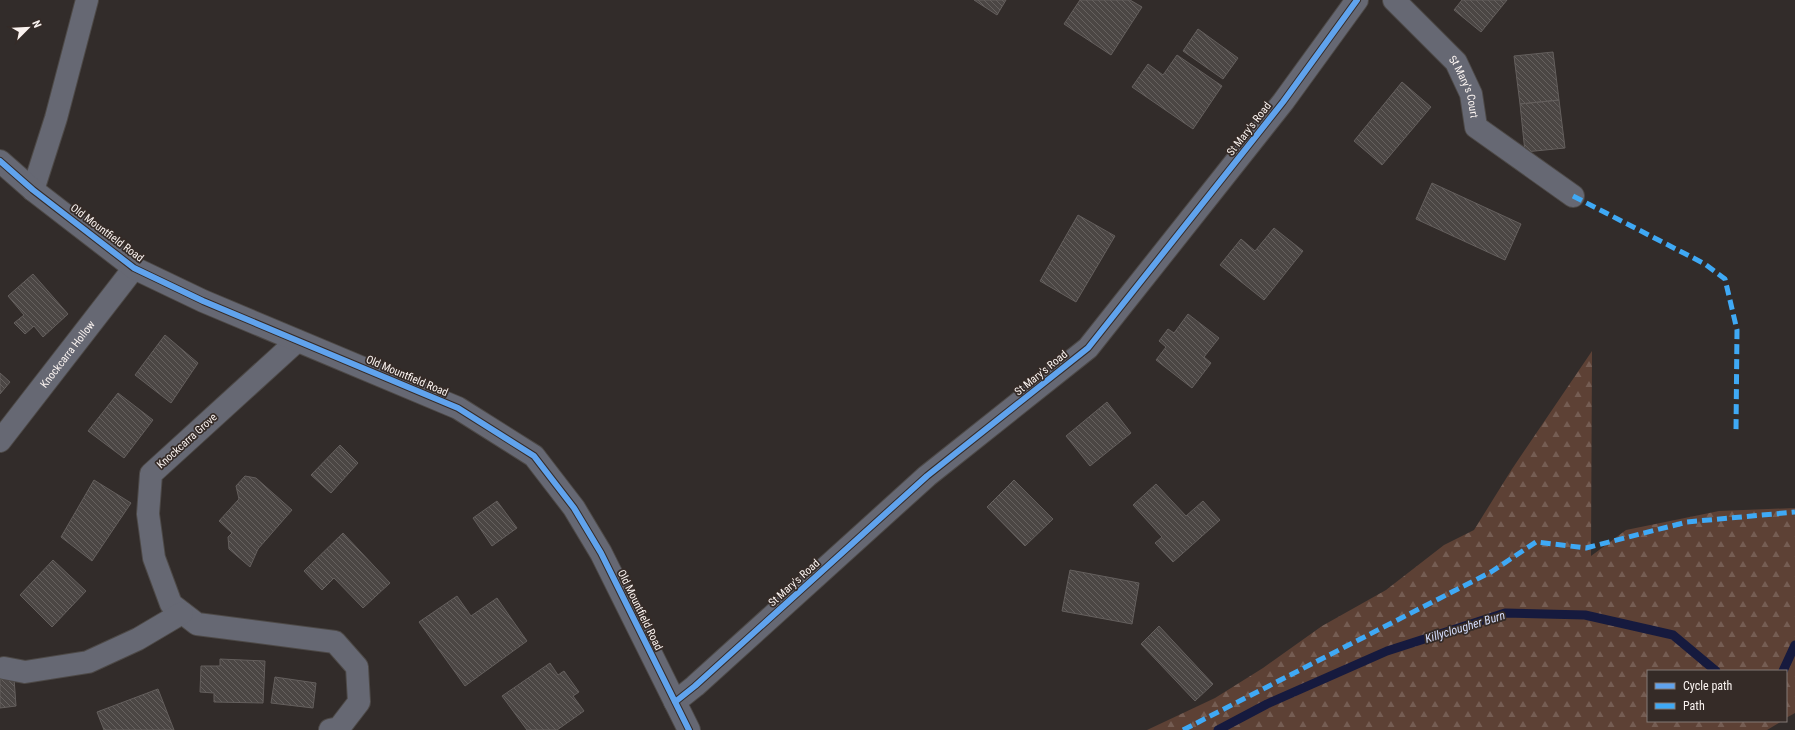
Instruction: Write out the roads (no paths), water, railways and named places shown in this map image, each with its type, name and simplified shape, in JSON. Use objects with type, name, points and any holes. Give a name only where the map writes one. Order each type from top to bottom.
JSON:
[{"type":"street","points":[[33,190],[56,118],[87,0]]},
{"type":"street","name":"St Mary's Road","points":[[675,702],[695,686],[927,476],[1088,348],[1283,102],[1357,0]]},
{"type":"street","name":"St Mary's Court","points":[[1394,0],[1456,62],[1471,94],[1476,127],[1573,196]]},
{"type":"street","name":"Old Mountfield Road","points":[[0,161],[33,190],[134,268],[203,301],[458,408],[534,456],[574,508],[601,553],[689,730]]},
{"type":"street","name":"Knockcarra Hollow","points":[[0,441],[134,268]]},
{"type":"street","name":"Knockcarra Grove","points":[[297,340],[151,474],[148,514],[154,558],[171,604],[197,624],[335,642],[357,667],[359,702],[339,728],[330,730]]},
{"type":"street","points":[[4,668],[25,672],[88,662],[138,639],[182,613]]},
{"type":"waterway","name":"Killyclougher Burn","points":[[1218,730],[1267,704],[1387,651],[1505,613],[1585,615],[1673,635],[1715,670]]},
{"type":"waterway","name":"Killyclougher Burn","points":[[1783,670],[1795,645]]}]
